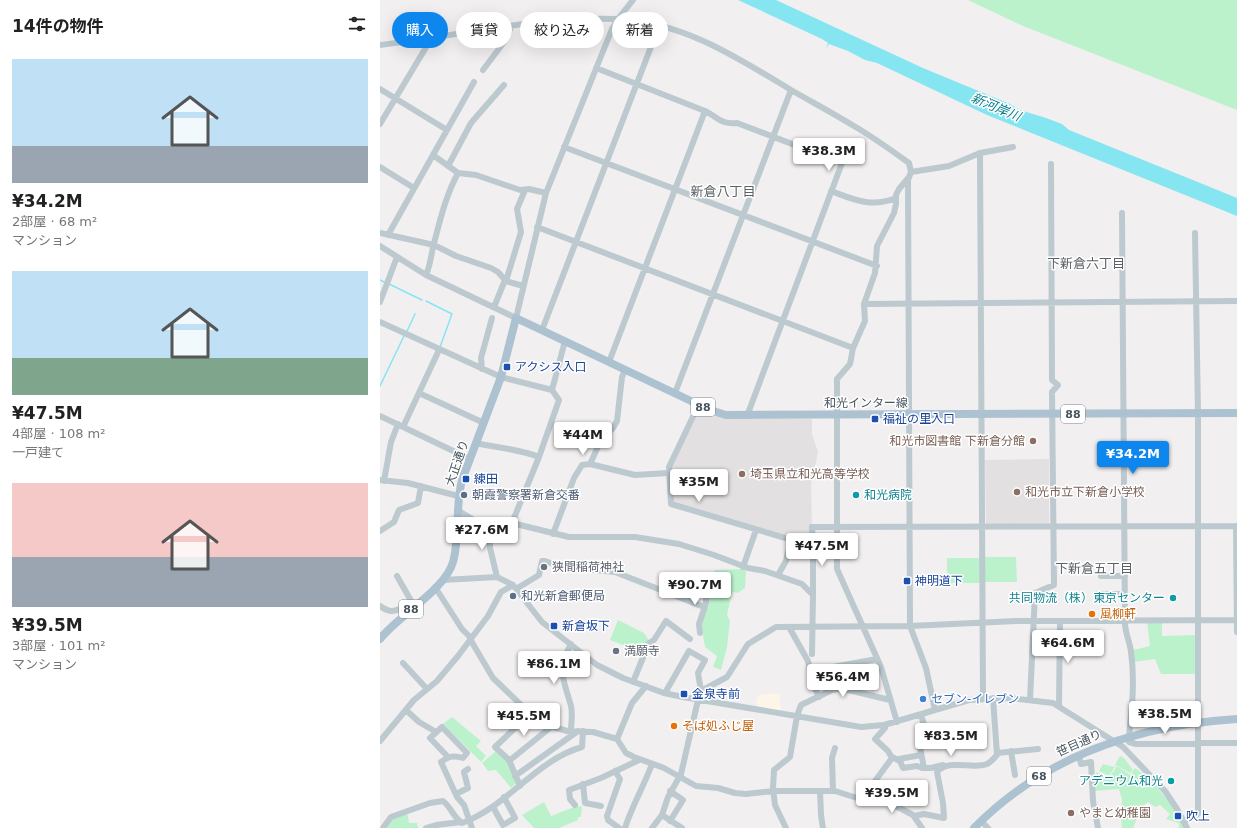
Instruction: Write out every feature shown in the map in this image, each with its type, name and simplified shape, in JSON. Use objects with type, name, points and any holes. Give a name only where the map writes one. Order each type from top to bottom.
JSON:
[{"type":"main road","name":"和光インター線","points":[[516,318],[722,414],[746,416],[837,416],[1237,413]]},
{"type":"main road","name":"大正通り","points":[[380,639],[444,580],[450,570],[455,555],[458,496],[462,480],[501,377],[516,318]]},
{"type":"main road","name":"笹目通り","points":[[974,828],[1015,792],[1039,776],[1075,756],[1160,729],[1237,720]]},
{"type":"main road","name":"笹目通り","points":[[1199,725],[1237,725]]},
{"type":"main road","name":"笹目通り","points":[[985,827],[1032,787],[1080,760],[1116,743]]},
{"type":"street","points":[[624,12],[633,0]]},
{"type":"street","points":[[512,26],[571,20],[612,19]]},
{"type":"street","points":[[668,29],[722,49],[855,127],[909,163],[910,626],[926,668],[936,710]]},
{"type":"street","points":[[380,246],[426,275],[516,318],[546,193],[596,68],[612,32]]},
{"type":"street","points":[[380,45],[392,43]]},
{"type":"street","points":[[380,124],[426,48]]},
{"type":"street","points":[[483,70],[500,48]]},
{"type":"street","points":[[542,330],[651,48]]},
{"type":"street","points":[[596,68],[705,111],[724,123],[728,124],[737,122],[842,163],[746,416]]},
{"type":"street","points":[[388,235],[474,82]]},
{"type":"street","points":[[448,166],[471,123],[504,85]]},
{"type":"street","points":[[380,89],[447,130]]},
{"type":"street","points":[[675,393],[791,90]]},
{"type":"street","points":[[609,362],[705,111]]},
{"type":"street","points":[[564,147],[877,266]]},
{"type":"street","points":[[897,722],[883,671],[861,626],[838,569],[836,379],[850,364],[853,348],[864,321],[864,304],[877,266],[877,246],[894,213],[899,189],[910,174],[948,166],[980,154],[1013,147]]},
{"type":"street","points":[[980,154],[983,699]]},
{"type":"street","points":[[433,155],[458,173],[476,175],[525,190],[530,189],[546,193]]},
{"type":"street","points":[[1030,700],[1035,593],[1054,585],[1052,527],[1052,392],[1058,385],[1052,380],[1051,164]]},
{"type":"street","points":[[380,168],[414,188]]},
{"type":"street","points":[[426,275],[431,264],[445,201],[458,173]]},
{"type":"street","points":[[494,307],[506,280],[521,232],[517,209],[525,190]]},
{"type":"street","points":[[831,191],[858,201],[871,203],[883,204],[896,198]]},
{"type":"street","points":[[1122,213],[1124,302],[1124,594],[1126,635],[1131,652],[1133,696],[1129,739],[1136,744],[1237,744]]},
{"type":"street","points":[[537,227],[853,348]]},
{"type":"street","points":[[1184,821],[1198,814],[1198,414],[1195,233]]},
{"type":"street","points":[[380,234],[434,245],[456,256],[490,268],[498,272],[506,280],[523,286]]},
{"type":"street","points":[[380,302],[397,257]]},
{"type":"street","points":[[864,304],[1237,301]]},
{"type":"street","points":[[482,369],[482,358],[492,318]]},
{"type":"street","points":[[380,322],[501,377],[552,390],[559,400],[539,457],[512,523]]},
{"type":"street","points":[[552,390],[565,341]]},
{"type":"street","points":[[439,350],[419,393],[391,442],[382,480],[421,486],[458,496]]},
{"type":"street","points":[[590,464],[602,438],[617,421],[622,377],[625,370]]},
{"type":"street","points":[[419,393],[484,423]]},
{"type":"street","points":[[699,404],[669,467],[671,504],[756,530],[812,545]]},
{"type":"street","points":[[380,416],[470,459]]},
{"type":"street","points":[[476,443],[505,449],[513,448],[539,457]]},
{"type":"street","points":[[553,534],[578,470],[582,465],[590,464],[597,467],[635,475],[669,473]]},
{"type":"street","points":[[380,531],[394,522],[399,510],[418,503],[421,486]]},
{"type":"street","points":[[457,510],[474,520],[512,523],[553,534],[579,537],[635,537],[680,544],[744,567],[778,575],[802,584],[813,595]]},
{"type":"street","points":[[490,522],[492,560],[497,577]]},
{"type":"street","points":[[812,654],[812,527],[910,528],[1236,526],[1237,632]]},
{"type":"street","points":[[744,567],[756,530]]},
{"type":"street","points":[[778,575],[786,561],[791,540]]},
{"type":"street","points":[[380,741],[406,710],[437,681],[488,616],[501,592],[539,575],[542,561],[562,567],[615,572],[704,607]]},
{"type":"street","points":[[380,614],[386,611],[397,612],[407,607],[413,607],[397,576]]},
{"type":"street","points":[[1101,576],[1124,576]]},
{"type":"street","points":[[444,580],[497,577],[515,587],[537,617],[596,665],[634,682],[665,693],[697,700],[861,727],[897,722],[958,702],[993,698],[1010,698],[1048,702],[1059,706],[1116,743],[1160,785],[1187,828]]},
{"type":"street","points":[[700,633],[699,624],[704,607],[706,578]]},
{"type":"street","points":[[435,587],[462,629],[471,638],[493,678],[540,723],[551,727],[593,732],[616,739],[626,753],[639,760],[680,776],[696,786],[718,788],[735,794],[773,791],[833,791],[858,798],[864,796],[868,792],[895,758],[921,755]]},
{"type":"street","points":[[1096,594],[1124,594]]},
{"type":"street","points":[[380,606],[386,611]]},
{"type":"street","points":[[655,827],[662,815],[670,791],[680,776],[697,700],[701,691],[727,677],[748,644],[776,627],[910,626],[1034,621],[1237,620]]},
{"type":"street","points":[[634,682],[649,643],[654,640],[666,621],[690,639]]},
{"type":"street","points":[[1059,706],[1060,621]]},
{"type":"street","points":[[789,627],[810,666],[813,684],[819,697]]},
{"type":"street","points":[[426,828],[470,819],[492,807],[567,752],[582,748],[572,707],[561,673],[563,659],[571,644]]},
{"type":"street","points":[[665,693],[689,651],[705,660],[697,676],[701,691]]},
{"type":"street","points":[[837,689],[833,667],[877,659]]},
{"type":"street","points":[[403,664],[427,689]]},
{"type":"street","points":[[616,739],[624,718],[632,703],[646,686]]},
{"type":"street","points":[[786,828],[777,812],[773,791],[774,770],[790,757],[797,716],[801,705],[837,689],[845,689],[890,700]]},
{"type":"street","points":[[993,698],[997,753]]},
{"type":"street","points":[[406,710],[419,722],[436,732]]},
{"type":"street","points":[[520,786],[509,761],[495,747],[530,714]]},
{"type":"street","points":[[921,714],[926,731]]},
{"type":"street","points":[[884,725],[884,728],[875,739],[903,768],[917,766],[931,768],[950,764],[964,765]]},
{"type":"street","points":[[509,761],[551,727]]},
{"type":"street","points":[[448,757],[430,738],[442,728],[467,752],[463,758],[458,755],[448,757],[441,762],[456,794],[464,805],[472,828]]},
{"type":"street","points":[[515,776],[577,731]]},
{"type":"street","points":[[919,742],[924,768]]},
{"type":"street","points":[[833,791],[832,758],[835,748]]},
{"type":"street","points":[[914,816],[924,814],[944,818],[944,803],[937,772],[939,769],[951,766],[986,764],[997,753],[1038,749]]},
{"type":"street","points":[[1011,751],[1015,775]]},
{"type":"street","points":[[575,805],[570,799],[569,790],[639,760]]},
{"type":"street","points":[[1080,760],[1081,764],[1091,762],[1093,801],[1098,828]]},
{"type":"street","points":[[625,828],[632,806],[645,783],[652,764]]},
{"type":"street","points":[[456,794],[468,788],[464,775],[464,772],[468,769]]},
{"type":"street","points":[[615,771],[620,779],[607,816],[608,820],[619,828]]},
{"type":"street","points":[[583,784],[585,803],[601,806]]},
{"type":"street","points":[[670,791],[683,800],[670,820]]},
{"type":"street","points":[[820,791],[820,815],[823,828]]},
{"type":"street","points":[[868,792],[914,816],[922,828]]},
{"type":"street","points":[[492,807],[503,825],[515,818],[504,798]]},
{"type":"street","points":[[382,828],[391,817],[430,803],[443,801],[447,804],[453,816],[461,822]]},
{"type":"street","points":[[662,815],[682,828]]},
{"type":"shaded area","name":"埼玉県立和光高等学校","points":[[700,408],[723,418],[812,419],[812,434],[818,452],[811,485],[812,526],[809,543],[673,503],[670,467]]},
{"type":"shaded area","name":"和光市立下新倉小学校","points":[[1049,459],[1049,524],[986,524],[985,460]]},
{"type":"shaded area","points":[[779,694],[781,711],[757,707],[756,700],[759,695]]},
{"type":"green space","points":[[968,0],[1237,0],[1237,110],[1023,26]]},
{"type":"green space","points":[[985,557],[1016,557],[1017,582],[985,582]]},
{"type":"green space","points":[[947,558],[980,558],[980,583],[947,583]]},
{"type":"green space","points":[[715,570],[746,570],[745,588],[738,593],[732,592],[727,615],[730,621],[727,647],[721,670],[713,667],[717,656],[705,647],[702,631],[703,615],[709,606],[710,580]]},
{"type":"green space","points":[[618,620],[644,633],[648,639],[642,652],[610,640]]},
{"type":"green space","points":[[1162,621],[1162,636],[1195,635],[1196,674],[1161,674],[1155,659],[1134,662],[1133,650],[1150,646],[1147,622]]},
{"type":"green space","points":[[452,717],[481,741],[476,746],[486,756],[481,762],[443,724]]},
{"type":"green space","points":[[496,751],[507,761],[516,783],[511,788],[496,770],[488,771],[482,763]]},
{"type":"green space","points":[[1120,756],[1124,758],[1133,770],[1130,773],[1116,765],[1109,776],[1099,771],[1103,764],[1114,767]]},
{"type":"green space","points":[[1117,766],[1135,778],[1131,774],[1135,768],[1149,779],[1170,803],[1181,820],[1184,828],[1179,828],[1179,823],[1166,819],[1170,814],[1160,805],[1155,807],[1148,802],[1141,808],[1133,828],[1122,828],[1121,818],[1117,817],[1121,814],[1122,800],[1119,789],[1095,791],[1096,772],[1109,778]]},
{"type":"green space","points":[[544,802],[551,816],[574,807],[582,806],[581,817],[578,817],[578,820],[559,828],[534,828],[522,815]]},
{"type":"green space","points":[[407,812],[409,823],[417,823],[418,828],[385,828],[392,819]]},
{"type":"water","name":"新河岸川","points":[[738,0],[776,0],[923,68],[1010,104],[1020,110],[1062,124],[1069,130],[1237,198],[1237,216],[987,115],[877,63],[865,60],[848,51],[829,44],[826,49],[828,43],[822,39]]},
{"type":"waterway","points":[[380,280],[386,283]]},
{"type":"waterway","points":[[389,284],[422,300]]},
{"type":"waterway","points":[[426,301],[452,314],[440,347]]},
{"type":"waterway","points":[[407,331],[415,314]]},
{"type":"waterway","points":[[380,386],[404,336]]},
{"type":"place","name":"アクシス入口","points":[[507,367]]},
{"type":"place","name":"福祉の里入口","points":[[875,419]]},
{"type":"place","name":"和光市図書館 下新倉分館","points":[[1033,441]]},
{"type":"place","name":"埼玉県立和光高等学校","points":[[742,474]]},
{"type":"place","name":"練田","points":[[466,479]]},
{"type":"place","name":"和光市立下新倉小学校","points":[[1017,492]]},
{"type":"place","name":"朝霞警察署新倉交番","points":[[464,495]]},
{"type":"place","name":"和光病院","points":[[856,495]]},
{"type":"place","name":"狭間稲荷神社","points":[[544,567]]},
{"type":"place","name":"神明道下","points":[[907,581]]},
{"type":"place","name":"和光新倉郵便局","points":[[513,596]]},
{"type":"place","name":"共同物流（株）東京センター","points":[[1173,598]]},
{"type":"place","name":"風柳軒","points":[[1092,614]]},
{"type":"place","name":"新倉坂下","points":[[554,626]]},
{"type":"place","name":"満願寺","points":[[616,651]]},
{"type":"place","name":"金泉寺前","points":[[684,694]]},
{"type":"place","name":"セブン-イレブン","points":[[923,699]]},
{"type":"place","name":"そば処ふじ屋","points":[[674,726]]},
{"type":"place","name":"アデニウム和光","points":[[1171,781]]},
{"type":"place","name":"やまと幼稚園","points":[[1071,813]]},
{"type":"place","name":"吹上","points":[[1178,816]]},
{"type":"district","name":"新倉八丁目","points":[[723,191]]},
{"type":"district","name":"下新倉六丁目","points":[[1086,263]]},
{"type":"district","name":"下新倉五丁目","points":[[1094,568]]}]
